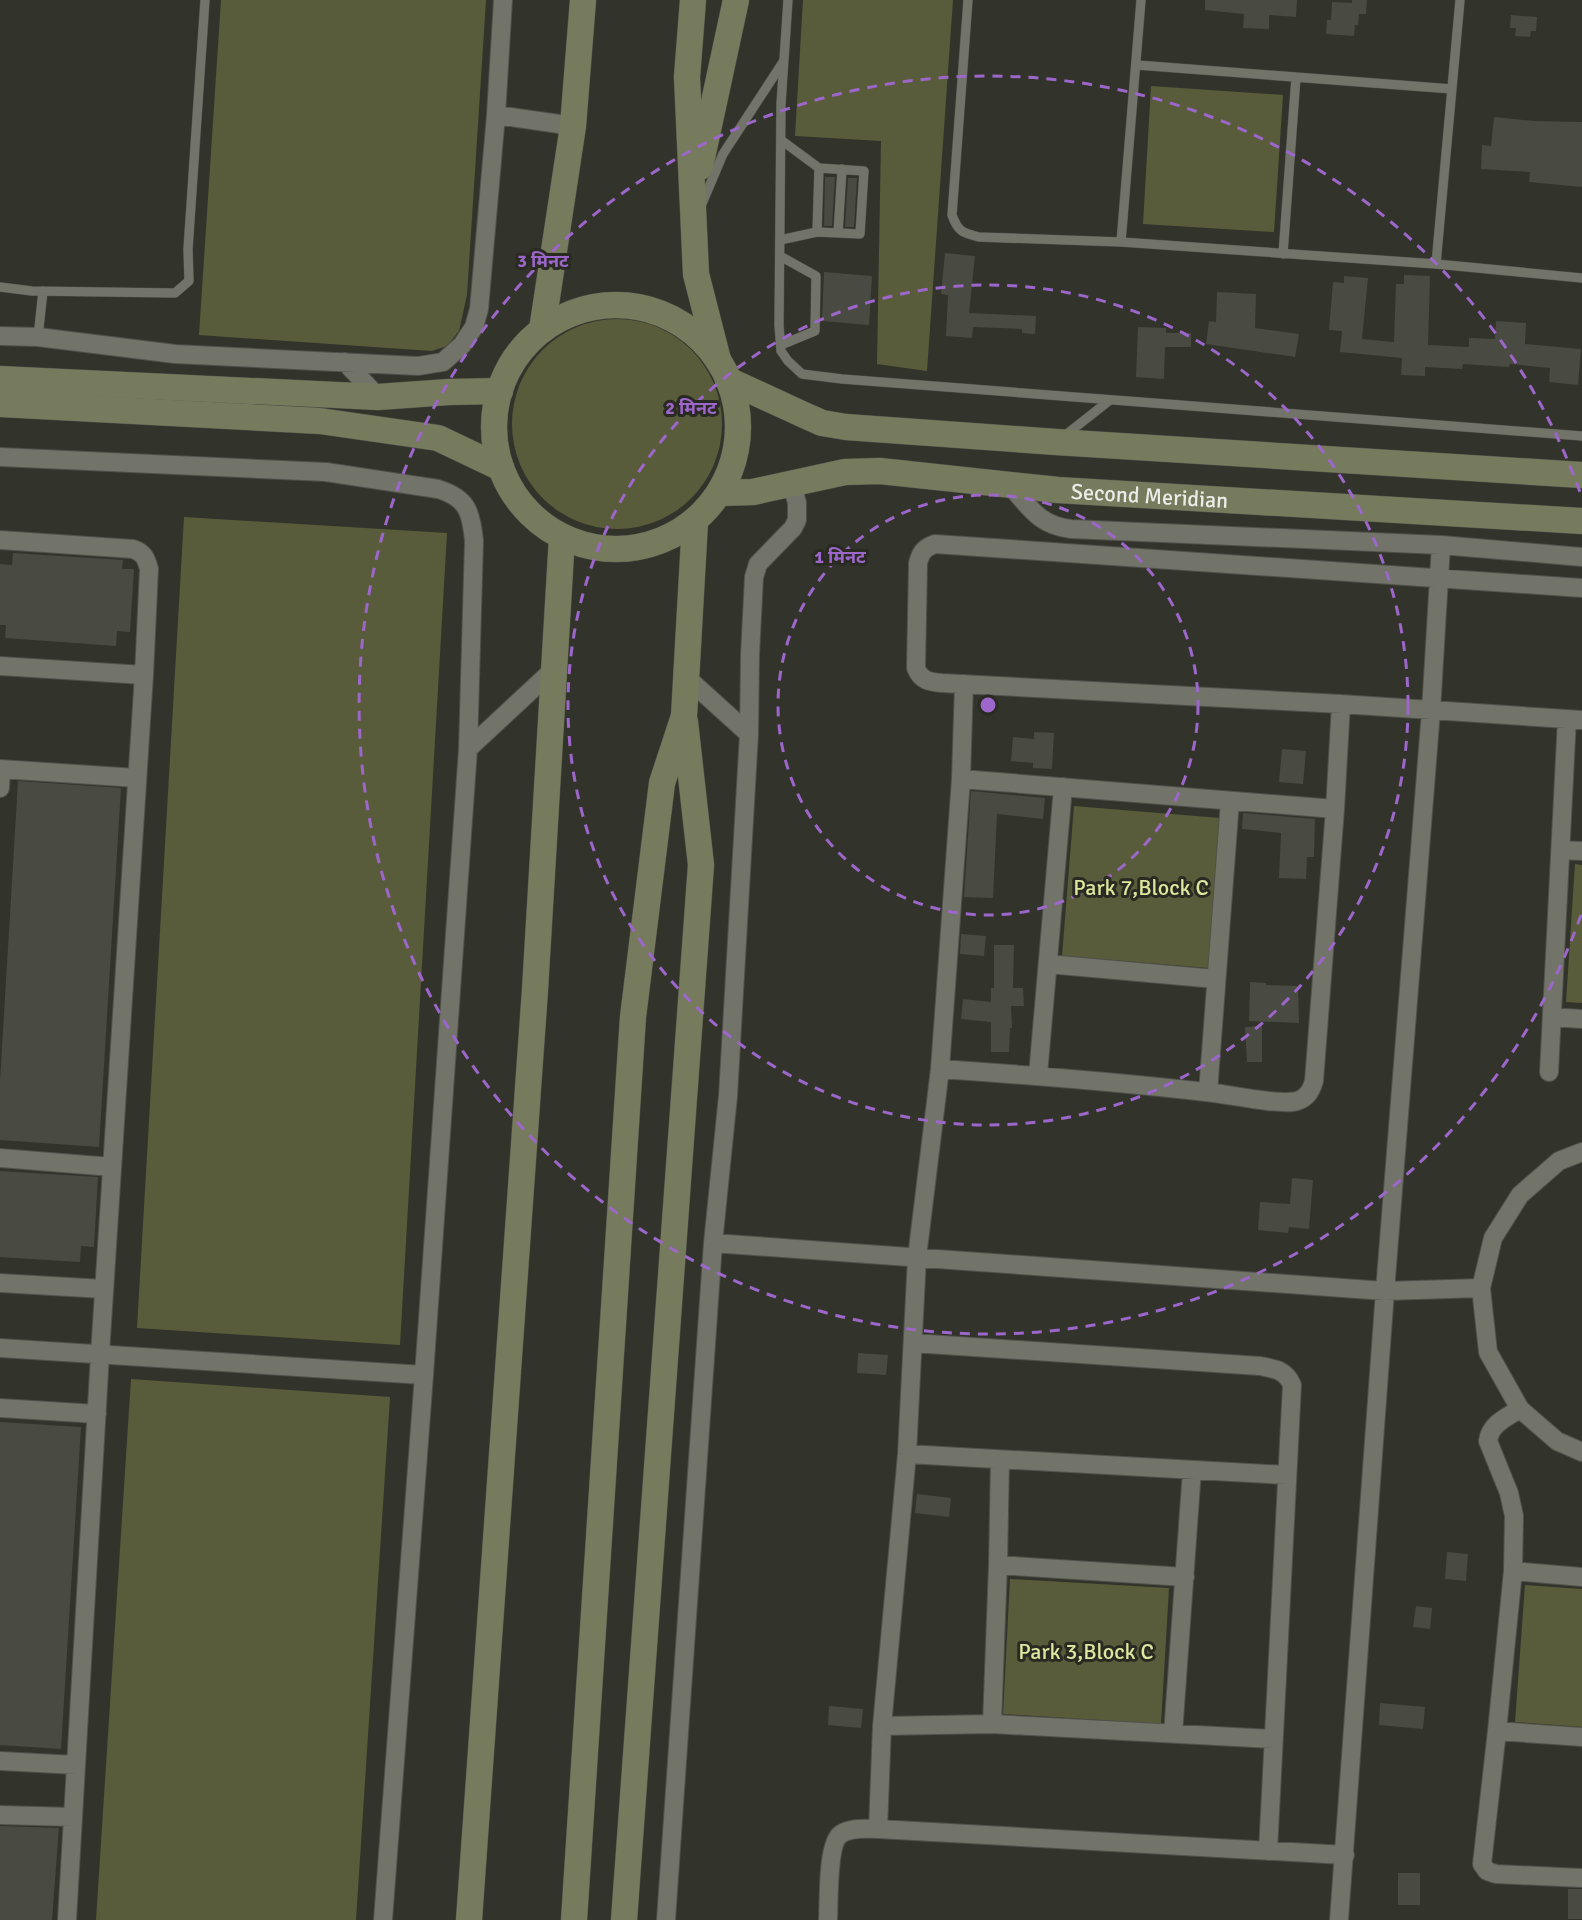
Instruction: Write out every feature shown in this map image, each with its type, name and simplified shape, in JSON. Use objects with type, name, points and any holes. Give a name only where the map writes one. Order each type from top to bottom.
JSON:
[{"type":"main road","points":[[542,330],[573,126],[583,0]]},
{"type":"main road","points":[[693,0],[687,77],[696,274],[723,371],[734,396],[738,426],[737,448],[726,481],[711,505],[695,522],[668,538],[638,548],[592,548],[562,537],[536,519],[514,494],[501,468],[495,447],[493,424],[500,391],[508,368],[526,344],[542,330],[566,315],[587,307],[619,304],[655,313],[689,330],[723,371]]},
{"type":"main road","points":[[693,212],[736,0]]},
{"type":"main road","name":"Second Meridian","points":[[723,371],[822,423],[891,431],[1582,475]]},
{"type":"main road","points":[[0,379],[378,398],[449,392],[500,391]]},
{"type":"main road","points":[[0,404],[320,421],[438,438],[501,468]]},
{"type":"main road","name":"Second Meridian","points":[[719,493],[753,492],[859,470],[1058,490],[1582,521]]},
{"type":"main road","points":[[624,1920],[701,865],[684,716],[695,522]]},
{"type":"main road","points":[[469,1920],[534,1002],[562,537]]},
{"type":"main road","points":[[574,1920],[633,1017],[662,783],[684,716]]},
{"type":"street","points":[[0,336],[38,338],[175,354],[418,366],[443,362],[462,345],[474,327],[479,309],[496,115],[503,0]]},
{"type":"street","points":[[496,115],[573,126]]},
{"type":"street","points":[[345,362],[378,398]]},
{"type":"street","points":[[0,456],[326,472],[438,489],[454,494],[465,504],[472,522],[474,541],[468,750],[383,1920]]},
{"type":"street","points":[[666,1920],[713,1243],[728,1096],[749,734],[754,577],[758,564],[794,528],[797,519],[797,503],[792,484]]},
{"type":"street","points":[[1010,484],[1033,512],[1055,527],[1441,545],[1582,557]]},
{"type":"street","points":[[0,540],[133,549],[141,552],[147,559],[149,569],[67,1920]]},
{"type":"street","points":[[1549,1072],[1561,850],[1574,720],[1341,704],[928,681],[919,676],[916,668],[918,563],[920,553],[925,547],[935,544],[1582,588]]},
{"type":"street","points":[[1340,1920],[1385,1291],[1431,711],[1441,545]]},
{"type":"street","points":[[0,666],[144,675]]},
{"type":"street","points":[[468,750],[554,669]]},
{"type":"street","points":[[686,677],[749,734]]},
{"type":"street","points":[[878,1829],[882,1726],[906,1454],[917,1257],[940,1069],[961,779],[964,684]]},
{"type":"street","points":[[940,1069],[1208,1092],[1286,1102],[1299,1101],[1310,1093],[1314,1082],[1341,704]]},
{"type":"street","points":[[0,788],[1,769],[137,778]]},
{"type":"street","points":[[961,779],[1335,809]]},
{"type":"street","points":[[1038,1076],[1063,787]]},
{"type":"street","points":[[1208,1092],[1230,801]]},
{"type":"street","points":[[1561,850],[1582,851]]},
{"type":"street","points":[[1048,964],[1216,979]]},
{"type":"street","points":[[1552,1017],[1582,1019]]},
{"type":"street","points":[[1582,1152],[1559,1161],[1520,1195],[1493,1238],[1481,1288],[1488,1352],[1520,1409],[1557,1441],[1582,1452]]},
{"type":"street","points":[[0,1158],[112,1167]]},
{"type":"street","points":[[713,1243],[1385,1291],[1481,1288]]},
{"type":"street","points":[[0,1283],[104,1289]]},
{"type":"street","points":[[913,1343],[1260,1366],[1284,1372],[1289,1378],[1292,1385],[1268,1851]]},
{"type":"street","points":[[0,1348],[424,1375]]},
{"type":"street","points":[[0,1408],[97,1414]]},
{"type":"street","points":[[1520,1409],[1494,1427],[1489,1432],[1488,1440],[1509,1493],[1514,1516],[1513,1571],[1497,1731],[1481,1854],[1482,1864],[1487,1872],[1496,1874],[1582,1878]]},
{"type":"street","points":[[906,1454],[1286,1475]]},
{"type":"street","points":[[992,1724],[1000,1460]]},
{"type":"street","points":[[1173,1734],[1192,1470]]},
{"type":"street","points":[[998,1565],[1185,1577]]},
{"type":"street","points":[[1513,1571],[1582,1577]]},
{"type":"street","points":[[882,1726],[992,1724],[1274,1739]]},
{"type":"street","points":[[1497,1731],[1582,1737]]},
{"type":"street","points":[[0,1761],[76,1765]]},
{"type":"street","points":[[0,1815],[73,1817]]},
{"type":"street","points":[[828,1920],[832,1848],[837,1837],[849,1830],[878,1829],[1345,1855]]},
{"type":"lane","points":[[0,288],[176,293],[189,281],[188,249],[205,0]]},
{"type":"lane","points":[[788,0],[781,140],[779,326],[781,351],[802,374],[842,379],[1582,436]]},
{"type":"lane","points":[[968,0],[952,215],[956,227],[965,234],[979,237],[1121,242],[1436,264],[1582,278]]},
{"type":"lane","points":[[1121,242],[1141,0]]},
{"type":"lane","points":[[1436,264],[1460,0]]},
{"type":"lane","points":[[693,212],[723,154],[784,60]]},
{"type":"lane","points":[[1137,65],[1452,90]]},
{"type":"lane","points":[[1283,254],[1296,77]]},
{"type":"lane","points":[[780,240],[817,232],[860,234],[864,171],[819,168],[781,140]]},
{"type":"lane","points":[[817,232],[819,168]]},
{"type":"lane","points":[[838,233],[842,170]]},
{"type":"lane","points":[[780,256],[816,276],[815,332],[781,345]]},
{"type":"lane","points":[[38,338],[43,291]]},
{"type":"lane","points":[[1056,442],[1110,400]]},
{"type":"green space","points":[[221,0],[486,0],[467,295],[459,331],[447,346],[432,351],[199,335]]},
{"type":"green space","points":[[803,0],[953,0],[927,371],[877,364],[881,141],[795,136]]},
{"type":"green space","points":[[1151,86],[1283,95],[1274,232],[1143,224]]},
{"type":"green space","points":[[617,319],[637,321],[657,327],[675,337],[691,350],[704,366],[714,384],[720,404],[722,424],[720,444],[714,464],[704,482],[691,498],[675,511],[657,521],[637,527],[617,529],[597,527],[577,521],[559,511],[543,498],[530,482],[520,464],[514,444],[512,424],[514,404],[520,384],[530,366],[543,350],[559,337],[577,327],[597,321]]},
{"type":"green space","points":[[184,517],[447,533],[400,1345],[137,1328]]},
{"type":"green space","name":"Park 7,Block C","points":[[1074,806],[1220,818],[1209,968],[1062,956]]},
{"type":"green space","points":[[1575,864],[1582,865],[1582,1003],[1566,1002]]},
{"type":"green space","points":[[131,1379],[390,1397],[356,1920],[96,1920]]},
{"type":"green space","name":"Park 3,Block C","points":[[1010,1579],[1169,1588],[1161,1724],[1003,1714]]},
{"type":"green space","points":[[1525,1585],[1582,1589],[1582,1727],[1515,1722]]},
{"type":"building","points":[[1205,0],[1297,0],[1296,17],[1269,15],[1269,29],[1243,28],[1244,14],[1205,10]]},
{"type":"building","points":[[1352,0],[1367,0],[1366,14],[1359,14],[1354,36],[1326,34],[1327,20],[1331,20],[1332,2],[1352,3]]},
{"type":"building","points":[[1511,15],[1537,17],[1536,31],[1531,31],[1530,37],[1515,36],[1516,28],[1510,28]]},
{"type":"building","points":[[1494,117],[1582,122],[1582,187],[1529,182],[1530,172],[1481,169],[1482,145],[1491,146]]},
{"type":"building","points":[[825,177],[835,177],[832,226],[824,226]]},
{"type":"building","points":[[848,178],[857,178],[854,227],[845,227]]},
{"type":"building","points":[[945,253],[975,256],[969,313],[1036,316],[1035,334],[1022,333],[1022,329],[973,327],[972,338],[946,336],[948,295],[941,294]]},
{"type":"building","points":[[824,272],[872,276],[869,325],[822,321]]},
{"type":"building","points":[[1404,275],[1430,276],[1428,345],[1469,347],[1469,338],[1495,339],[1496,321],[1526,323],[1525,344],[1581,349],[1578,385],[1549,382],[1550,368],[1510,364],[1509,367],[1463,364],[1462,369],[1425,367],[1425,376],[1401,375],[1402,358],[1340,352],[1342,331],[1329,330],[1333,282],[1344,283],[1344,276],[1368,278],[1362,339],[1394,342],[1396,284],[1404,284]]},
{"type":"building","points":[[1217,292],[1256,294],[1255,328],[1299,334],[1295,357],[1206,344],[1209,321],[1216,322]]},
{"type":"building","points":[[1138,327],[1166,328],[1166,333],[1191,333],[1191,347],[1165,347],[1164,379],[1136,377]]},
{"type":"building","points":[[13,553],[123,560],[122,569],[134,569],[130,632],[117,631],[116,646],[5,638],[6,625],[0,625],[0,564],[12,565]]},
{"type":"building","points":[[1034,732],[1054,733],[1052,769],[1033,768],[1033,763],[1011,761],[1013,737],[1034,739]]},
{"type":"building","points":[[1282,749],[1306,751],[1303,784],[1279,782]]},
{"type":"building","points":[[18,781],[121,788],[99,1147],[0,1140],[0,1081]]},
{"type":"building","points":[[971,791],[1045,798],[1043,819],[997,814],[993,898],[964,897]]},
{"type":"building","points":[[1243,813],[1315,819],[1314,857],[1307,857],[1306,879],[1279,878],[1281,833],[1242,829]]},
{"type":"building","points":[[961,934],[986,936],[984,956],[960,954]]},
{"type":"building","points":[[994,945],[1014,945],[1013,988],[1023,988],[1024,1006],[1011,1006],[1012,1028],[1010,1028],[1009,1052],[991,1052],[991,1022],[961,1019],[963,999],[991,1002],[991,988],[994,988]]},
{"type":"building","points":[[1250,982],[1298,986],[1299,1023],[1249,1021]]},
{"type":"building","points":[[1262,1026],[1262,1062],[1247,1062],[1245,1027]]},
{"type":"building","points":[[0,1171],[98,1177],[94,1247],[81,1246],[80,1262],[0,1257]]},
{"type":"building","points":[[1292,1178],[1313,1180],[1309,1229],[1289,1227],[1288,1233],[1258,1230],[1260,1202],[1290,1204]]},
{"type":"building","points":[[858,1353],[888,1355],[886,1375],[857,1373]]},
{"type":"building","points":[[0,1422],[81,1427],[61,1749],[0,1745]]},
{"type":"building","points":[[917,1494],[951,1498],[949,1517],[915,1513]]},
{"type":"building","points":[[1447,1552],[1468,1554],[1466,1581],[1445,1579]]},
{"type":"building","points":[[1416,1606],[1432,1608],[1430,1629],[1413,1627]]},
{"type":"building","points":[[1380,1703],[1425,1707],[1423,1729],[1379,1725]]},
{"type":"building","points":[[829,1706],[863,1709],[861,1728],[828,1725]]},
{"type":"building","points":[[0,1826],[59,1828],[52,1920],[0,1920]]},
{"type":"building","points":[[1398,1873],[1420,1873],[1420,1905],[1398,1905]]},
{"type":"building","points":[[1568,1889],[1582,1889],[1582,1919],[1568,1919]]}]
